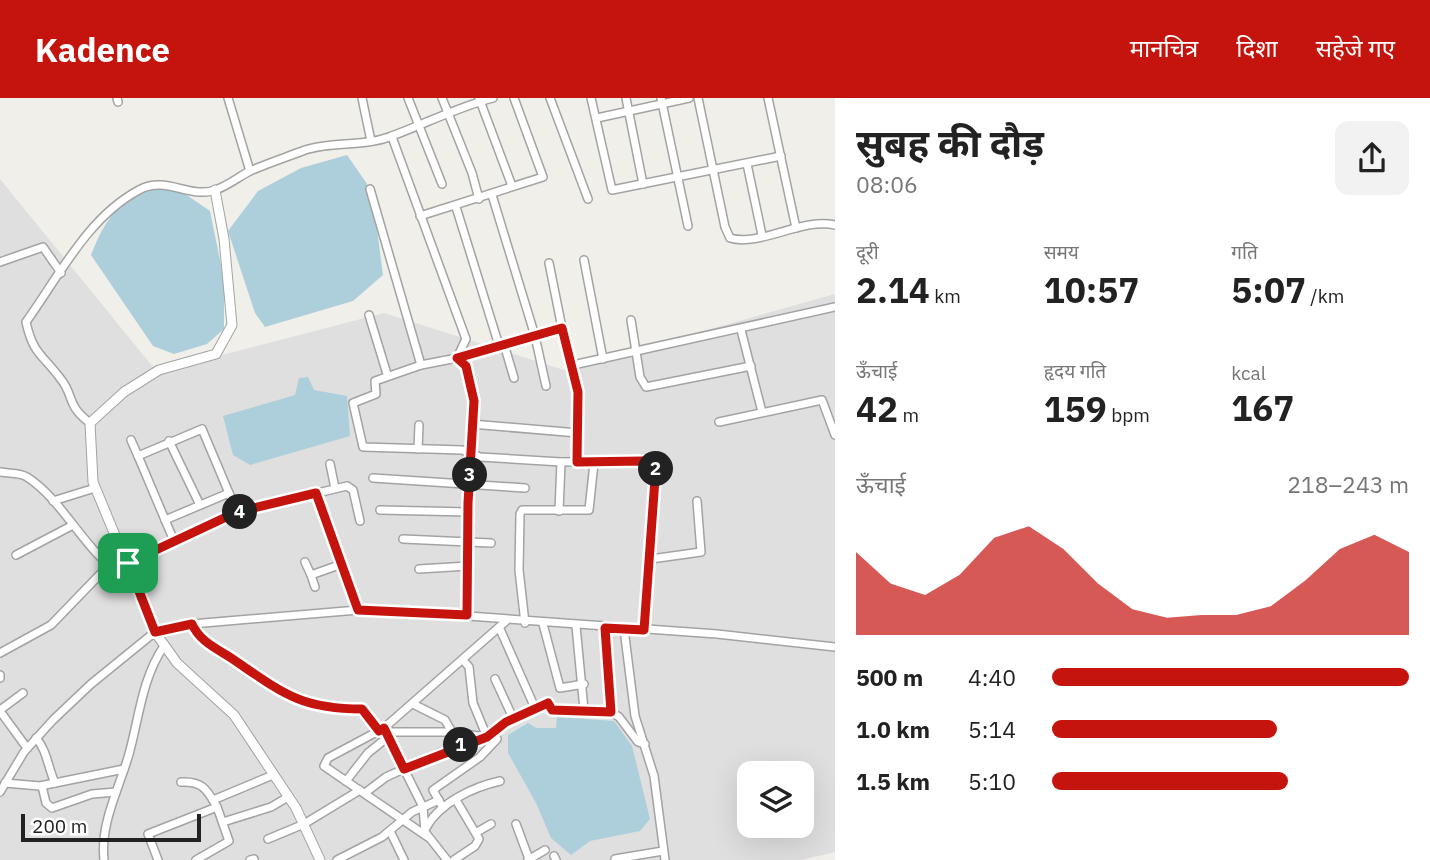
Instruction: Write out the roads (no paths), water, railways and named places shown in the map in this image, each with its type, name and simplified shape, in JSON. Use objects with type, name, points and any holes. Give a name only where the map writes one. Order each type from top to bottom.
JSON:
[{"type":"street","points":[[228,98],[250,171]]},
{"type":"street","points":[[362,98],[371,141]]},
{"type":"street","points":[[408,98],[442,184]]},
{"type":"street","points":[[442,98],[472,173],[479,199]]},
{"type":"street","points":[[90,423],[74,410],[62,379],[40,357],[26,322],[101,216],[140,189],[167,184],[193,191],[215,190],[250,171],[309,149],[358,145],[392,136],[479,100],[493,98]]},
{"type":"street","points":[[420,216],[456,207],[543,177],[514,98]]},
{"type":"street","points":[[550,98],[588,199]]},
{"type":"street","points":[[591,98],[612,190],[781,156]]},
{"type":"street","points":[[626,98],[643,184]]},
{"type":"street","points":[[597,118],[662,101],[689,98]]},
{"type":"street","points":[[698,98],[730,238],[741,240],[796,228],[835,225]]},
{"type":"street","points":[[768,98],[796,228]]},
{"type":"street","points":[[479,100],[512,186]]},
{"type":"street","points":[[662,101],[688,226]]},
{"type":"street","points":[[392,136],[466,339],[457,358]]},
{"type":"street","points":[[747,164],[762,235]]},
{"type":"street","points":[[215,190],[224,239],[232,325],[216,354],[159,370],[124,392],[90,423],[89,452],[95,488],[155,632],[177,663],[234,715],[288,797],[320,860]]},
{"type":"street","points":[[370,190],[421,365]]},
{"type":"street","points":[[492,195],[535,336],[546,386]]},
{"type":"street","points":[[456,207],[496,339],[502,345],[514,378]]},
{"type":"street","points":[[0,262],[43,247],[61,273]]},
{"type":"street","points":[[584,260],[603,359]]},
{"type":"street","points":[[549,263],[578,392],[577,462]]},
{"type":"street","points":[[573,365],[741,330],[835,307]]},
{"type":"street","points":[[369,315],[387,374]]},
{"type":"street","points":[[631,320],[640,377],[646,387],[751,366]]},
{"type":"street","points":[[562,328],[457,358],[387,374],[375,381],[376,394],[353,403],[363,447],[461,450],[472,454],[561,462],[643,461],[656,465],[644,630]]},
{"type":"street","points":[[741,330],[762,412]]},
{"type":"street","points":[[457,358],[466,366],[474,401],[468,512],[467,615]]},
{"type":"street","points":[[719,422],[822,400],[834,425],[835,435]]},
{"type":"street","points":[[471,424],[578,433]]},
{"type":"street","points":[[418,449],[419,425]]},
{"type":"street","points":[[138,456],[202,429],[237,512]]},
{"type":"street","points":[[131,440],[174,541]]},
{"type":"street","points":[[169,441],[200,505]]},
{"type":"street","points":[[559,511],[561,462]]},
{"type":"street","points":[[524,622],[519,570],[520,514],[522,510],[590,510],[594,463]]},
{"type":"street","points":[[330,464],[335,488]]},
{"type":"street","points":[[0,472],[26,476],[53,501],[108,566],[123,576],[129,568],[174,541],[237,512],[335,488],[347,486],[353,490],[360,521]]},
{"type":"street","points":[[373,478],[525,488]]},
{"type":"street","points":[[53,501],[95,488]]},
{"type":"street","points":[[316,493],[358,610]]},
{"type":"street","points":[[165,520],[229,494]]},
{"type":"street","points":[[651,559],[701,552],[696,501]]},
{"type":"street","points":[[380,510],[468,512]]},
{"type":"street","points":[[16,555],[73,525]]},
{"type":"street","points":[[403,539],[491,542]]},
{"type":"street","points":[[305,562],[315,587]]},
{"type":"street","points":[[311,575],[342,564]]},
{"type":"street","points":[[0,653],[51,625],[108,566]]},
{"type":"street","points":[[419,569],[468,566]]},
{"type":"street","points":[[2,786],[27,748],[91,684],[155,632],[192,624],[358,610],[467,615],[506,621],[835,647]]},
{"type":"street","points":[[346,781],[384,732],[506,621]]},
{"type":"street","points":[[192,624],[209,645],[261,681],[326,708],[362,709],[384,732],[404,769],[423,808],[427,833]]},
{"type":"street","points":[[544,624],[560,688],[584,684]]},
{"type":"street","points":[[576,626],[584,684],[584,710]]},
{"type":"street","points":[[605,628],[611,712]]},
{"type":"street","points":[[500,629],[535,708]]},
{"type":"street","points":[[624,629],[635,716],[654,776],[665,860]]},
{"type":"street","points":[[104,860],[107,822],[153,661],[164,646]]},
{"type":"street","points":[[463,660],[469,667],[473,703],[487,737]]},
{"type":"street","points":[[495,679],[513,718]]},
{"type":"street","points":[[23,693],[0,710],[27,748]]},
{"type":"street","points":[[268,839],[304,824],[386,777],[487,737],[513,718],[548,703],[552,710],[611,712],[619,717],[638,742],[645,744]]},
{"type":"street","points":[[413,704],[437,714],[452,727],[452,732]]},
{"type":"street","points":[[443,808],[433,790],[480,757],[497,738],[452,732],[384,732],[328,758],[324,766],[427,833],[447,860]]},
{"type":"street","points":[[36,738],[43,746],[46,764],[55,783]]},
{"type":"street","points":[[2,786],[41,786],[124,769]]},
{"type":"street","points":[[158,860],[148,834],[273,775]]},
{"type":"street","points":[[181,782],[197,781],[203,785],[215,804],[229,841],[196,860]]},
{"type":"street","points":[[427,833],[432,817],[443,808],[500,781]]},
{"type":"street","points":[[41,786],[46,803],[52,808],[92,794],[116,792]]},
{"type":"street","points":[[223,822],[271,807],[288,797]]},
{"type":"street","points":[[337,860],[390,831],[403,818],[439,800]]},
{"type":"street","points":[[454,860],[475,846],[479,839],[456,800]]},
{"type":"street","points":[[477,832],[491,824]]},
{"type":"street","points":[[516,824],[528,860],[545,850]]},
{"type":"street","points":[[390,831],[404,860]]},
{"type":"street","points":[[615,859],[663,851]]},
{"type":"water","points":[[347,155],[372,191],[383,275],[353,301],[265,327],[255,313],[228,231],[258,191],[301,168]]},
{"type":"water","points":[[169,183],[210,211],[224,280],[224,329],[207,344],[174,354],[153,346],[91,255],[105,226],[119,208],[140,195]]},
{"type":"water","points":[[308,377],[314,390],[347,396],[350,436],[250,465],[233,455],[223,416],[295,395],[299,378]]},
{"type":"water","points":[[557,717],[614,721],[632,746],[650,819],[640,831],[590,841],[571,855],[551,838],[536,803],[508,753],[508,735],[528,723],[536,728],[556,728]]}]
